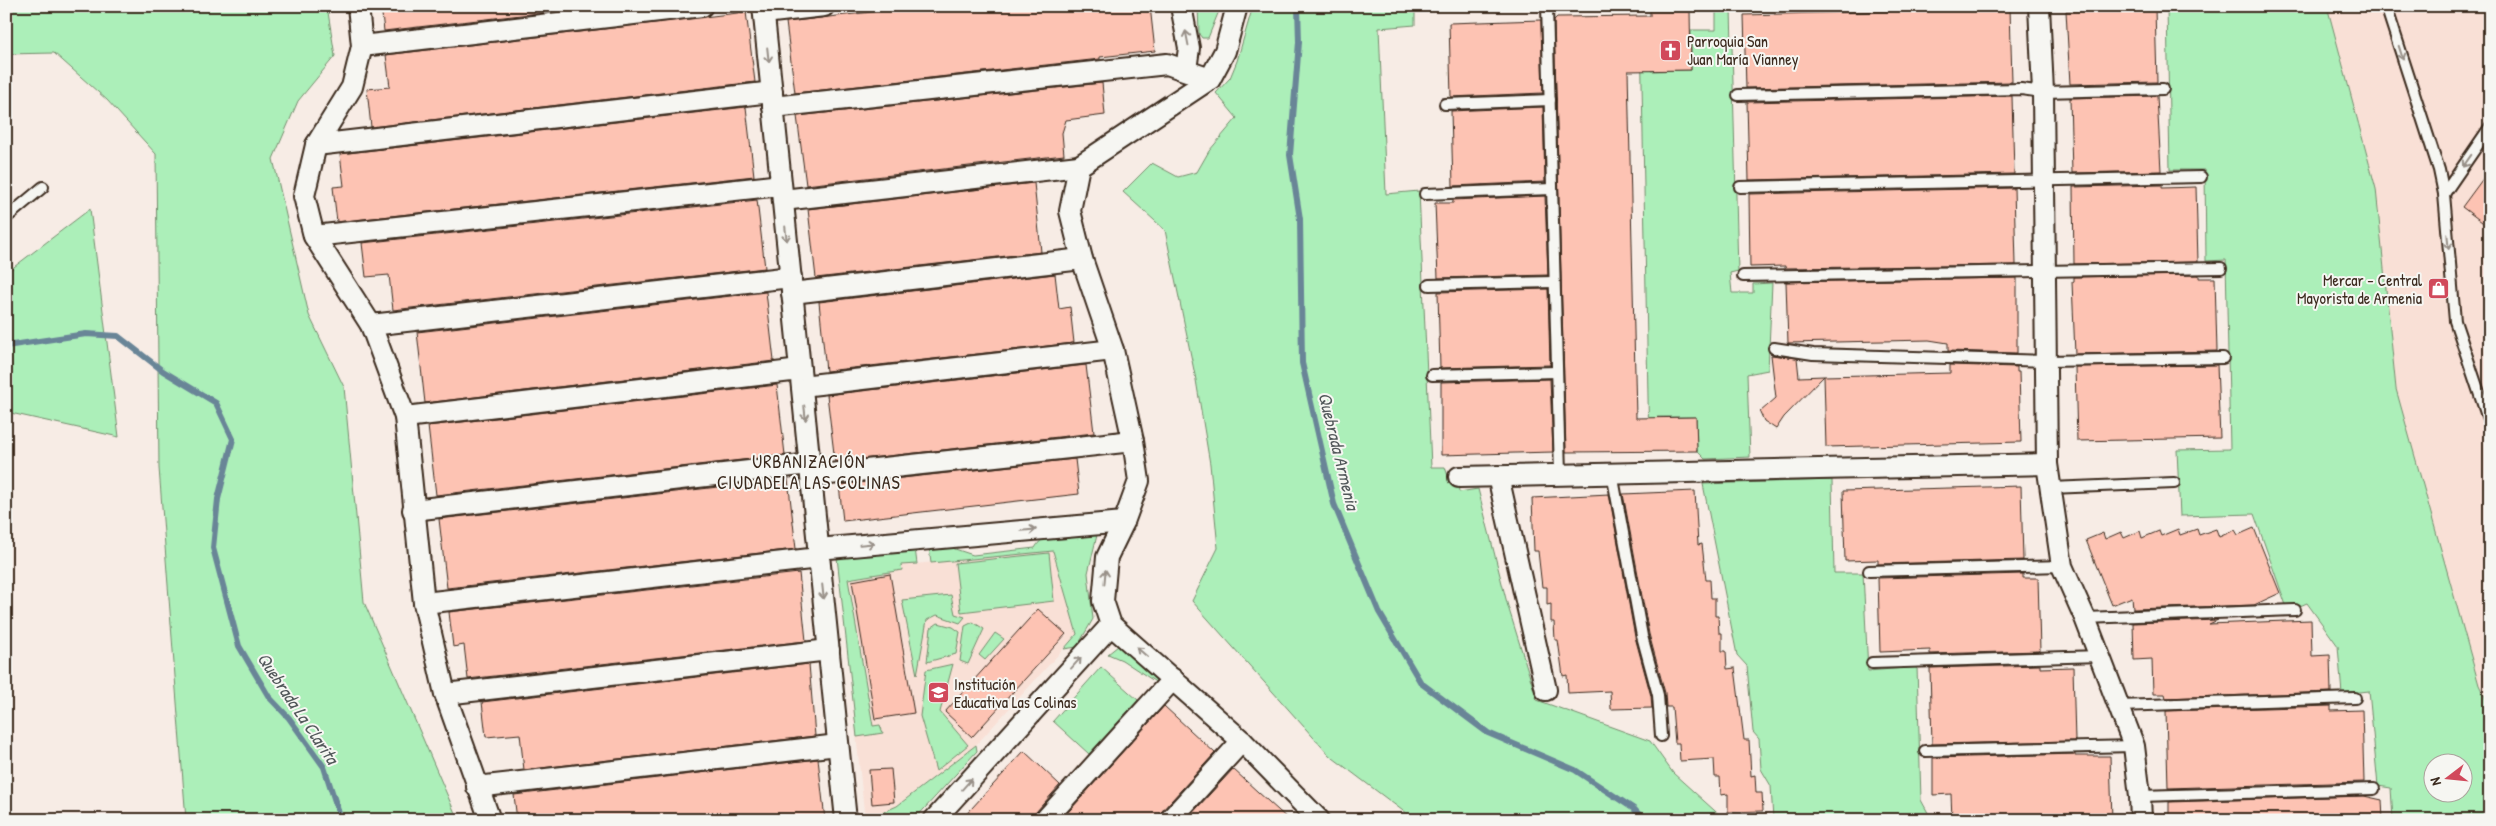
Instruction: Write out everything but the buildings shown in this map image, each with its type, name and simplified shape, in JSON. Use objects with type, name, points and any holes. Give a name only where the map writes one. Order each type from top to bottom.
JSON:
[{"type":"street","points":[[358,6],[362,46],[352,87],[316,145],[304,196],[314,236],[371,325],[405,417],[424,603],[445,694],[490,820]]},
{"type":"street","points":[[362,46],[702,6]]},
{"type":"street","points":[[824,6],[763,10],[846,820]]},
{"type":"street","points":[[1181,6],[1189,48],[1186,70]]},
{"type":"street","points":[[314,236],[1079,166],[1210,79],[1225,51],[1237,6]]},
{"type":"street","points":[[2039,6],[2043,92],[2047,464],[2050,488],[2062,566],[2085,618],[2134,746],[2141,820]]},
{"type":"street","points":[[316,145],[772,99],[1168,64],[1210,79]]},
{"type":"street","points":[[1079,166],[1070,211],[1082,258],[1113,350],[1133,441],[1139,481],[1124,522],[1107,557],[1103,601],[1111,625],[1242,741],[1306,816]]},
{"type":"street","points":[[371,325],[1082,258]]},
{"type":"street","points":[[405,417],[801,378],[1113,350]]},
{"type":"street","points":[[413,510],[810,470],[1133,441]]},
{"type":"street","points":[[1459,477],[2047,464]]},
{"type":"street","points":[[1498,476],[1546,690]]},
{"type":"street","points":[[424,603],[819,554],[1124,522]]},
{"type":"street","points":[[934,820],[1111,625]]},
{"type":"street","points":[[445,694],[829,650]]},
{"type":"street","points":[[1045,820],[1173,680]]},
{"type":"street","points":[[1170,820],[1242,741]]},
{"type":"street","points":[[477,787],[838,745]]},
{"type":"lane","points":[[1547,6],[1560,474]]},
{"type":"lane","points":[[2389,7],[2439,170],[2444,194],[2455,321],[2490,425]]},
{"type":"lane","points":[[1738,95],[2021,89],[2043,92],[2163,88]]},
{"type":"lane","points":[[1445,104],[1550,100]]},
{"type":"lane","points":[[2444,194],[2490,128]]},
{"type":"lane","points":[[1740,187],[2201,177]]},
{"type":"lane","points":[[6,218],[43,187]]},
{"type":"lane","points":[[1425,194],[1552,189]]},
{"type":"lane","points":[[1743,276],[2221,268]]},
{"type":"lane","points":[[1429,285],[1554,282]]},
{"type":"lane","points":[[1774,348],[1813,354],[2046,361],[2223,358]]},
{"type":"lane","points":[[1432,375],[1557,372]]},
{"type":"lane","points":[[1612,473],[1642,636],[1658,695],[1661,736]]},
{"type":"lane","points":[[2050,488],[2174,483]]},
{"type":"lane","points":[[1868,571],[2062,566]]},
{"type":"lane","points":[[2085,618],[2295,610]]},
{"type":"lane","points":[[1872,662],[2100,656]]},
{"type":"lane","points":[[2119,706],[2355,698]]},
{"type":"lane","points":[[1925,750],[2134,746]]},
{"type":"lane","points":[[2140,796],[2374,789]]},
{"type":"shaded area","name":"Mercar - Central Mayorista de Armenia","points":[[2327,6],[2490,6],[2490,707],[2479,685],[2396,389],[2376,189]]},
{"type":"shaded area","name":"Institución Educativa Las Colinas","points":[[1053,551],[1077,634],[976,745],[897,806],[865,820],[839,571]]},
{"type":"green space","points":[[6,6],[327,6],[335,56],[298,101],[273,159],[309,315],[344,387],[364,602],[458,820],[186,820],[159,468],[156,154],[107,100],[54,53],[6,54]]},
{"type":"green space","points":[[1198,6],[1221,6],[1208,38],[1202,38],[1199,34]]},
{"type":"green space","points":[[1253,6],[1415,6],[1415,25],[1379,28],[1386,194],[1419,191],[1431,467],[1445,467],[1448,476],[1458,482],[1459,492],[1478,489],[1507,603],[1537,700],[1650,741],[1673,773],[1725,820],[1415,820],[1329,755],[1192,601],[1218,548],[1210,464],[1196,380],[1165,230],[1123,192],[1152,163],[1178,177],[1197,172],[1209,151],[1237,118],[1216,93],[1230,78]]},
{"type":"green space","points":[[2167,6],[2327,6],[2376,189],[2396,389],[2479,685],[2490,707],[2490,820],[2393,820],[2391,788],[2378,786],[2369,691],[2342,694],[2338,646],[2307,603],[2288,611],[2254,514],[2180,516],[2177,450],[2230,449],[2226,260],[2206,261],[2205,170],[2170,170]]},
{"type":"green space","points":[[1731,9],[1738,271],[1730,273],[1732,293],[1753,293],[1753,284],[1772,283],[1768,370],[1747,374],[1750,457],[1705,459],[1697,451],[1696,417],[1657,417],[1658,451],[1649,449],[1641,30],[1650,30],[1651,71],[1691,70],[1691,30],[1716,30],[1716,10]]},
{"type":"green space","points":[[90,209],[119,437],[6,412],[6,273]]},
{"type":"green space","points":[[1832,480],[1834,573],[1863,573],[1868,671],[1917,667],[1921,800],[1932,820],[1773,820],[1771,786],[1761,769],[1759,739],[1753,732],[1747,666],[1737,655],[1703,484]]},
{"type":"green space","points":[[1087,529],[1097,535],[1088,573],[1093,619],[1077,647],[1064,649],[1077,634],[1053,551],[931,563],[929,548],[946,546],[973,555],[1035,548],[1045,537],[1051,534]]},
{"type":"green space","points":[[915,548],[917,564],[901,565],[902,570],[848,579],[873,726],[880,725],[883,733],[857,737],[837,557]]},
{"type":"green space","points":[[1049,553],[1054,601],[961,612],[955,563]]},
{"type":"green space","points":[[951,595],[955,614],[965,617],[960,623],[937,615],[927,620],[917,675],[902,600]]},
{"type":"green space","points":[[973,622],[984,629],[968,664],[960,661],[965,626]]},
{"type":"green space","points":[[938,623],[953,627],[960,632],[956,654],[927,662],[931,628]]},
{"type":"green space","points":[[995,633],[1004,639],[985,660],[979,655]]},
{"type":"green space","points":[[1118,646],[1162,680],[1157,683],[1122,660],[1108,654]]},
{"type":"green space","points":[[953,664],[940,712],[968,745],[936,771],[920,716],[926,670]]},
{"type":"green space","points":[[1101,667],[1138,700],[1089,754],[1053,721]]},
{"type":"green space","points":[[976,745],[977,751],[914,820],[865,820],[897,806]]},
{"type":"waterway","name":"Quebrada Armenia","points":[[1298,6],[1299,42],[1290,155],[1300,219],[1302,363],[1334,504],[1379,612],[1421,683],[1488,733],[1575,770],[1634,809],[1644,820]]},
{"type":"waterway","name":"Quebrada La Clarita","points":[[6,346],[86,334],[118,336],[163,371],[216,403],[233,439],[218,499],[213,548],[239,646],[269,697],[289,718],[324,767],[341,820]]},
{"type":"place","name":"Parroquia San Juan María Vianney","points":[[1671,50]]},
{"type":"place","name":"Mercar - Central Mayorista de Armenia","points":[[2438,289]]},
{"type":"place","name":"Institución Educativa Las Colinas","points":[[938,693]]},
{"type":"district","name":"URBANIZACIÓN CIUDADELA LAS COLINAS","points":[[809,471]]}]
